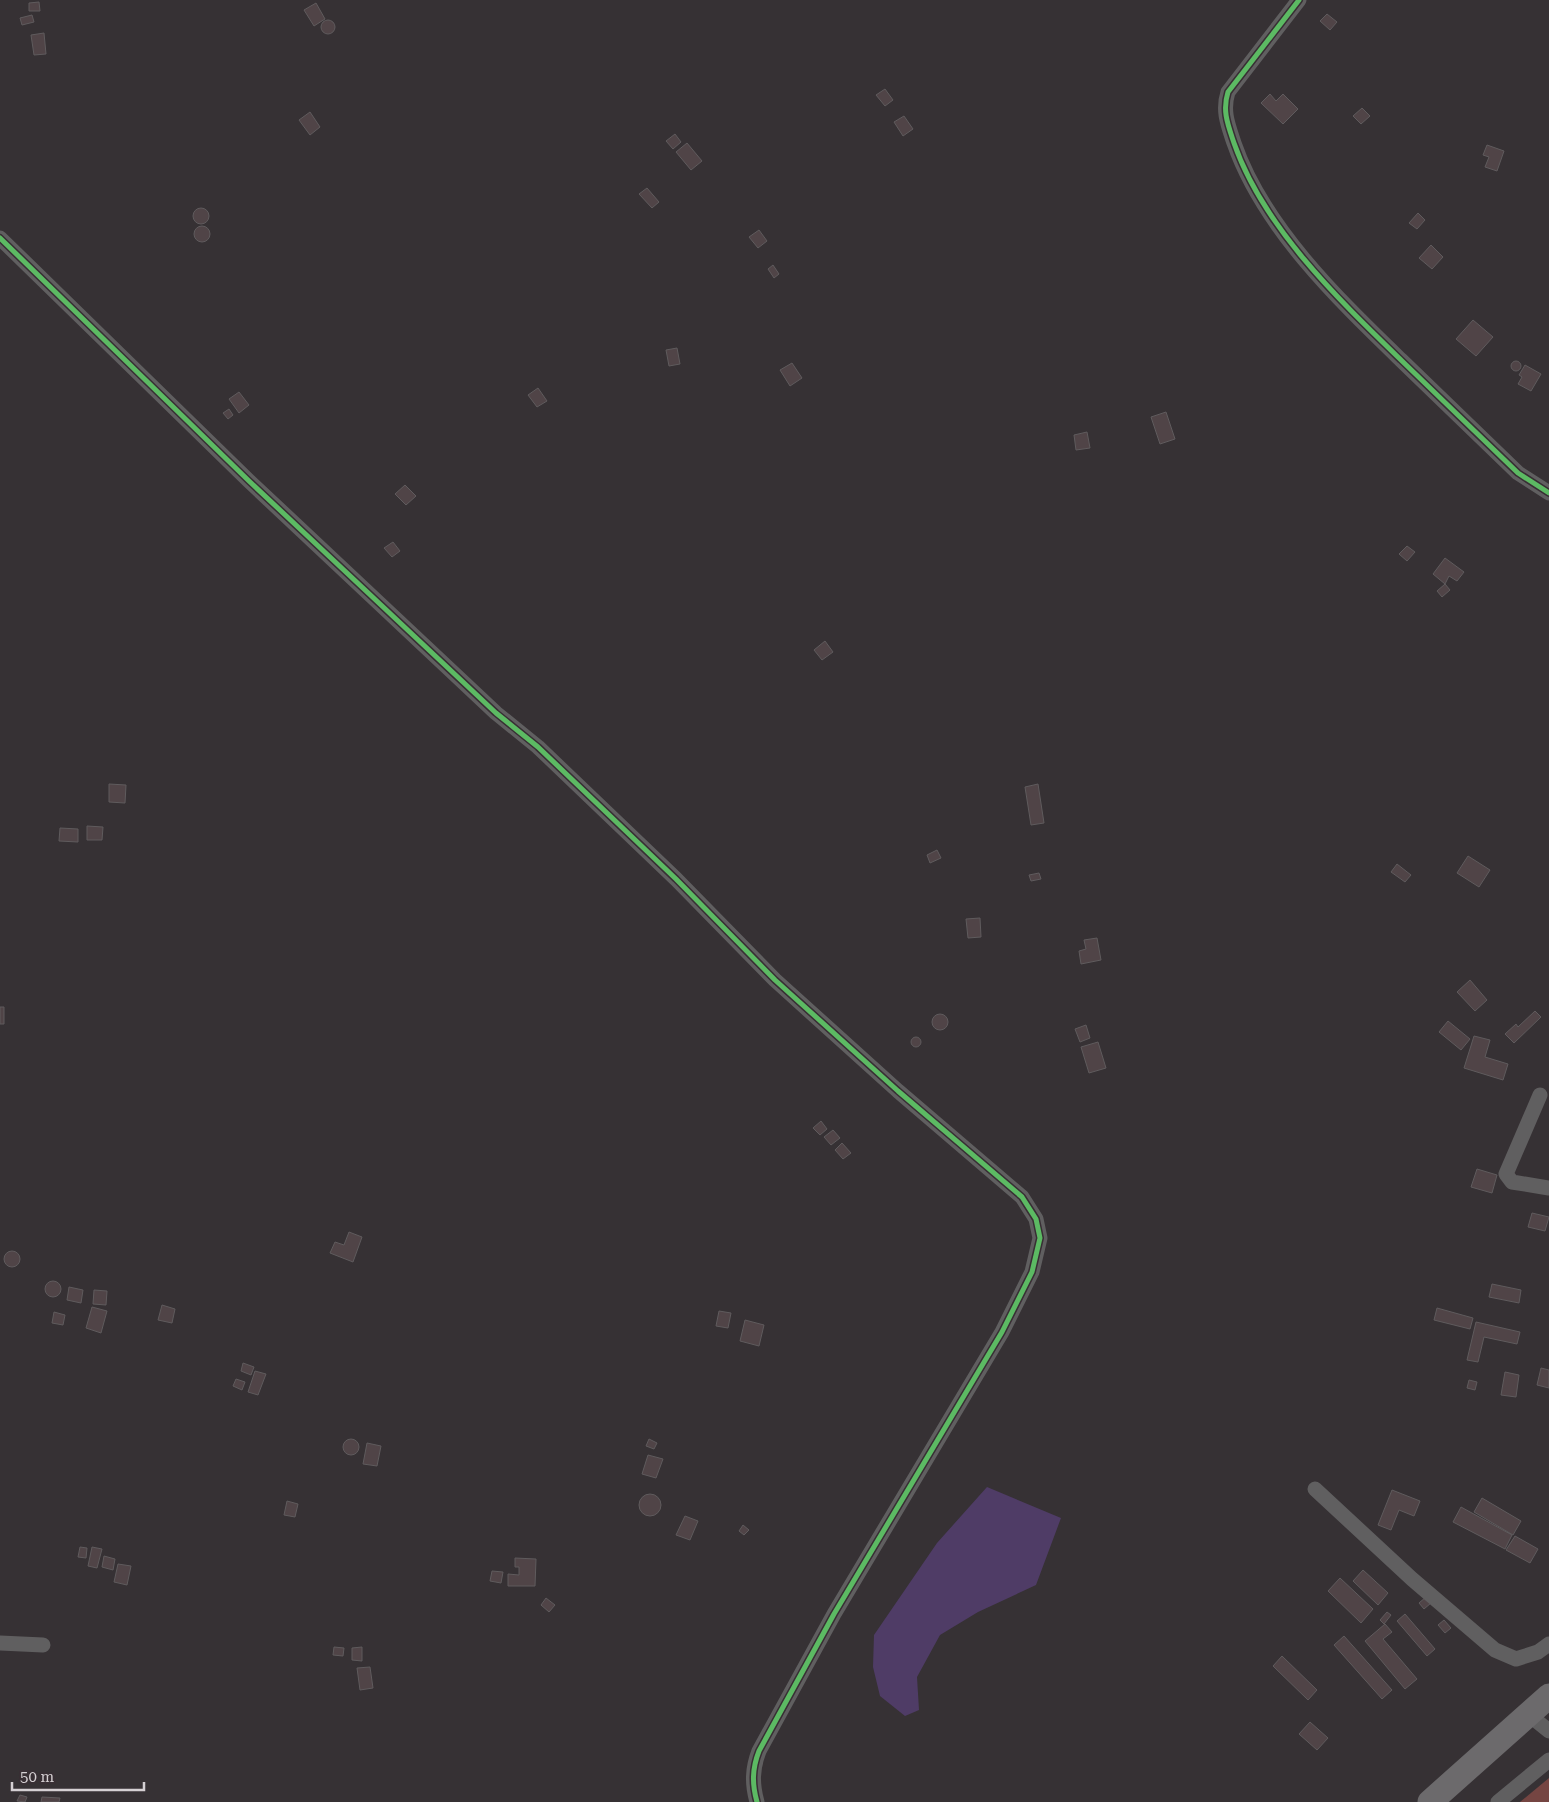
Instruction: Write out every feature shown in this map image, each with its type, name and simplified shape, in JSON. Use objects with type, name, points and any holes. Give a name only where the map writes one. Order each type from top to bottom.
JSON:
[{"type":"highway","points":[[1430,1802],[1549,1696]]},
{"type":"street","points":[[1299,0],[1228,92],[1224,104],[1225,117],[1242,167],[1271,214],[1303,257],[1357,318],[1518,472],[1549,493]]},
{"type":"street","points":[[0,238],[248,481],[496,712],[538,747],[676,879],[775,980],[898,1092],[1022,1197],[1036,1219],[1040,1238],[1032,1272],[1002,1332],[834,1614],[759,1751],[753,1767],[753,1789],[758,1802]]},
{"type":"street","points":[[1540,1095],[1506,1174],[1508,1180],[1512,1182],[1549,1188]]},
{"type":"street","points":[[1315,1488],[1412,1579],[1495,1650],[1516,1659],[1538,1652],[1549,1644]]},
{"type":"street","points":[[0,1643],[44,1645]]},
{"type":"street","points":[[1528,1714],[1549,1731]]},
{"type":"street","points":[[1498,1802],[1549,1760]]},
{"type":"shaded area","points":[[987,1487],[1061,1518],[1036,1585],[978,1612],[940,1635],[917,1677],[919,1710],[905,1716],[880,1696],[873,1667],[874,1635],[937,1543]]},
{"type":"shaded area","points":[[1549,1778],[1549,1802],[1520,1802]]},
{"type":"building","points":[[39,2],[40,11],[29,11],[29,3]]},
{"type":"building","points":[[316,3],[325,19],[314,26],[304,10]]},
{"type":"building","points":[[1327,14],[1337,22],[1330,30],[1320,21]]},
{"type":"building","points":[[32,15],[34,22],[22,25],[20,18]]},
{"type":"building","points":[[325,20],[331,20],[335,27],[331,34],[325,34],[321,30],[321,24]]},
{"type":"building","points":[[44,33],[46,54],[34,55],[31,35]]},
{"type":"building","points":[[885,89],[893,100],[885,106],[876,95]]},
{"type":"building","points":[[1270,94],[1276,101],[1283,94],[1298,109],[1283,124],[1261,103]]},
{"type":"building","points":[[1362,108],[1370,116],[1361,124],[1353,116]]},
{"type":"building","points":[[310,112],[320,127],[310,135],[299,120]]},
{"type":"building","points":[[904,116],[913,129],[903,136],[894,122]]},
{"type":"building","points":[[675,134],[681,142],[673,149],[666,141]]},
{"type":"building","points":[[687,143],[702,161],[691,170],[676,152]]},
{"type":"building","points":[[1487,145],[1504,151],[1497,171],[1485,167],[1489,157],[1483,155]]},
{"type":"building","points":[[647,188],[659,202],[652,208],[639,194]]},
{"type":"building","points":[[198,208],[204,208],[209,213],[207,222],[198,224],[193,219],[193,213]]},
{"type":"building","points":[[1418,213],[1425,220],[1417,229],[1409,223]]},
{"type":"building","points":[[202,226],[208,228],[210,234],[208,240],[202,242],[196,240],[194,234],[196,228]]},
{"type":"building","points":[[759,230],[767,241],[758,248],[749,237]]},
{"type":"building","points":[[1431,245],[1443,257],[1432,269],[1419,258]]},
{"type":"building","points":[[773,265],[779,274],[774,278],[768,269]]},
{"type":"building","points":[[1473,320],[1493,337],[1476,356],[1456,339]]},
{"type":"building","points":[[677,348],[680,364],[669,366],[666,350]]},
{"type":"building","points":[[1516,361],[1521,366],[1516,371],[1511,366]]},
{"type":"building","points":[[792,363],[802,378],[790,386],[780,370]]},
{"type":"building","points":[[1525,365],[1541,374],[1531,391],[1518,384],[1522,377],[1519,375]]},
{"type":"building","points":[[538,388],[547,401],[537,407],[528,395]]},
{"type":"building","points":[[239,392],[249,405],[239,413],[229,399]]},
{"type":"building","points":[[229,409],[233,415],[228,419],[223,413]]},
{"type":"building","points":[[1166,412],[1175,439],[1160,444],[1151,417]]},
{"type":"building","points":[[1087,432],[1090,448],[1076,450],[1074,435]]},
{"type":"building","points":[[405,485],[416,496],[406,505],[395,494]]},
{"type":"building","points":[[393,542],[400,551],[392,557],[384,548]]},
{"type":"building","points":[[1407,546],[1415,552],[1407,561],[1399,554]]},
{"type":"building","points":[[1445,558],[1464,572],[1457,581],[1449,576],[1445,584],[1433,574]]},
{"type":"building","points":[[1445,584],[1450,590],[1442,597],[1437,591]]},
{"type":"building","points":[[825,641],[833,652],[822,660],[814,650]]},
{"type":"building","points":[[109,784],[126,785],[125,803],[109,802]]},
{"type":"building","points":[[1038,784],[1044,823],[1031,825],[1025,787]]},
{"type":"building","points":[[87,826],[103,827],[102,840],[87,840]]},
{"type":"building","points":[[60,828],[78,829],[78,842],[59,841]]},
{"type":"building","points":[[937,850],[941,858],[930,863],[927,855]]},
{"type":"building","points":[[1468,856],[1490,870],[1479,887],[1457,873]]},
{"type":"building","points":[[1397,864],[1411,875],[1405,882],[1391,872]]},
{"type":"building","points":[[1039,873],[1041,879],[1031,881],[1029,875]]},
{"type":"building","points":[[980,918],[981,937],[968,938],[966,919]]},
{"type":"building","points":[[1097,938],[1101,960],[1081,964],[1079,951],[1086,949],[1084,940]]},
{"type":"building","points":[[1470,980],[1487,1000],[1475,1011],[1457,992]]},
{"type":"building","points":[[0,1007],[4,1007],[4,1024],[0,1024]]},
{"type":"building","points":[[1535,1011],[1541,1017],[1514,1043],[1505,1034],[1516,1024],[1518,1027]]},
{"type":"building","points":[[937,1014],[943,1014],[948,1019],[946,1028],[937,1030],[932,1025],[932,1019]]},
{"type":"building","points":[[1448,1021],[1470,1039],[1461,1050],[1439,1032]]},
{"type":"building","points":[[1086,1025],[1090,1038],[1080,1042],[1075,1029]]},
{"type":"building","points":[[1474,1036],[1490,1040],[1485,1057],[1508,1064],[1503,1080],[1464,1068]]},
{"type":"building","points":[[914,1037],[918,1037],[921,1042],[920,1046],[914,1047],[911,1044],[911,1040]]},
{"type":"building","points":[[1098,1042],[1106,1068],[1089,1073],[1081,1047]]},
{"type":"building","points":[[821,1121],[827,1129],[820,1135],[813,1128]]},
{"type":"building","points":[[833,1130],[840,1138],[831,1145],[824,1137]]},
{"type":"building","points":[[842,1143],[851,1153],[843,1159],[835,1150]]},
{"type":"building","points":[[1477,1169],[1497,1175],[1492,1193],[1471,1187]]},
{"type":"building","points":[[1532,1213],[1549,1217],[1545,1231],[1528,1227]]},
{"type":"building","points":[[349,1232],[362,1237],[353,1262],[330,1253],[335,1242],[344,1245]]},
{"type":"building","points":[[12,1251],[18,1253],[20,1259],[18,1265],[12,1267],[6,1265],[4,1259],[6,1253]]},
{"type":"building","points":[[53,1281],[59,1283],[61,1289],[59,1295],[53,1297],[47,1295],[45,1289],[47,1283]]},
{"type":"building","points":[[1492,1284],[1521,1290],[1519,1303],[1489,1297]]},
{"type":"building","points":[[69,1287],[83,1290],[81,1303],[67,1300]]},
{"type":"building","points":[[94,1290],[107,1291],[106,1305],[93,1304]]},
{"type":"building","points":[[162,1305],[175,1309],[172,1323],[158,1320]]},
{"type":"building","points":[[92,1307],[107,1311],[101,1333],[86,1328]]},
{"type":"building","points":[[1437,1308],[1473,1318],[1470,1329],[1434,1320]]},
{"type":"building","points":[[719,1311],[731,1313],[728,1328],[716,1326]]},
{"type":"building","points":[[54,1312],[65,1315],[63,1325],[52,1323]]},
{"type":"building","points":[[745,1320],[764,1325],[759,1346],[740,1341]]},
{"type":"building","points":[[1476,1322],[1520,1332],[1517,1344],[1484,1337],[1478,1362],[1467,1360]]},
{"type":"building","points":[[243,1363],[254,1367],[251,1375],[241,1371]]},
{"type":"building","points":[[1541,1368],[1549,1370],[1549,1388],[1537,1385]]},
{"type":"building","points":[[255,1371],[266,1374],[258,1395],[248,1392]]},
{"type":"building","points":[[1505,1372],[1519,1375],[1516,1397],[1501,1395]]},
{"type":"building","points":[[236,1379],[245,1382],[242,1390],[233,1386]]},
{"type":"building","points":[[1469,1380],[1477,1382],[1475,1390],[1467,1388]]},
{"type":"building","points":[[351,1439],[357,1441],[359,1447],[357,1453],[351,1455],[345,1453],[343,1447],[345,1441]]},
{"type":"building","points":[[649,1439],[657,1443],[654,1449],[646,1446]]},
{"type":"building","points":[[367,1443],[381,1446],[377,1466],[363,1464]]},
{"type":"building","points":[[648,1455],[663,1459],[656,1478],[642,1474]]},
{"type":"building","points":[[1392,1490],[1420,1501],[1414,1516],[1399,1510],[1391,1530],[1378,1525]]},
{"type":"building","points":[[650,1494],[658,1497],[661,1505],[658,1513],[650,1516],[642,1513],[639,1505],[642,1497]]},
{"type":"building","points":[[1482,1498],[1521,1521],[1513,1535],[1474,1512]]},
{"type":"building","points":[[287,1501],[298,1504],[295,1517],[284,1515]]},
{"type":"building","points":[[1461,1507],[1512,1535],[1505,1549],[1453,1522]]},
{"type":"building","points":[[685,1516],[698,1521],[690,1540],[676,1535]]},
{"type":"building","points":[[743,1525],[749,1530],[744,1535],[739,1531]]},
{"type":"building","points":[[1515,1536],[1538,1549],[1530,1563],[1506,1550]]},
{"type":"building","points":[[80,1547],[87,1548],[86,1558],[78,1557]]},
{"type":"building","points":[[92,1547],[102,1549],[97,1568],[88,1566]]},
{"type":"building","points":[[104,1556],[115,1559],[113,1570],[102,1567]]},
{"type":"building","points":[[515,1558],[536,1559],[535,1586],[508,1586],[508,1574],[519,1575],[519,1567],[515,1567]]},
{"type":"building","points":[[118,1564],[131,1566],[127,1585],[114,1582]]},
{"type":"building","points":[[1363,1570],[1388,1593],[1378,1605],[1353,1581]]},
{"type":"building","points":[[492,1571],[503,1572],[501,1583],[490,1581]]},
{"type":"building","points":[[1340,1578],[1373,1609],[1361,1623],[1328,1591]]},
{"type":"building","points":[[1426,1597],[1431,1603],[1424,1609],[1419,1603]]},
{"type":"building","points":[[546,1598],[555,1605],[549,1612],[541,1605]]},
{"type":"building","points":[[1387,1612],[1391,1615],[1384,1624],[1380,1620]]},
{"type":"building","points":[[1405,1614],[1435,1649],[1427,1656],[1397,1621]]},
{"type":"building","points":[[1444,1620],[1451,1628],[1445,1633],[1438,1625]]},
{"type":"building","points":[[1385,1624],[1392,1632],[1383,1639],[1417,1679],[1405,1689],[1365,1641]]},
{"type":"building","points":[[1344,1636],[1392,1690],[1382,1699],[1334,1645]]},
{"type":"building","points":[[334,1647],[344,1648],[343,1656],[333,1655]]},
{"type":"building","points":[[362,1647],[362,1661],[352,1660],[352,1648]]},
{"type":"building","points":[[1282,1656],[1317,1690],[1308,1700],[1273,1666]]},
{"type":"building","points":[[370,1667],[373,1688],[360,1690],[357,1668]]},
{"type":"building","points":[[1310,1722],[1328,1738],[1317,1750],[1299,1734]]},
{"type":"building","points":[[20,1795],[27,1797],[25,1802],[17,1801]]},
{"type":"building","points":[[42,1797],[60,1798],[59,1802],[41,1802]]},
{"type":"cycle path","points":[[1299,0],[1228,92],[1226,99],[1228,124],[1247,174],[1263,204],[1283,232],[1328,287],[1518,473],[1549,493]]},
{"type":"cycle path","points":[[0,238],[249,481],[496,713],[538,747],[676,879],[775,980],[898,1091],[1022,1197],[1036,1219],[1040,1238],[1032,1272],[1002,1332],[834,1614],[759,1751],[754,1776],[757,1802]]}]
